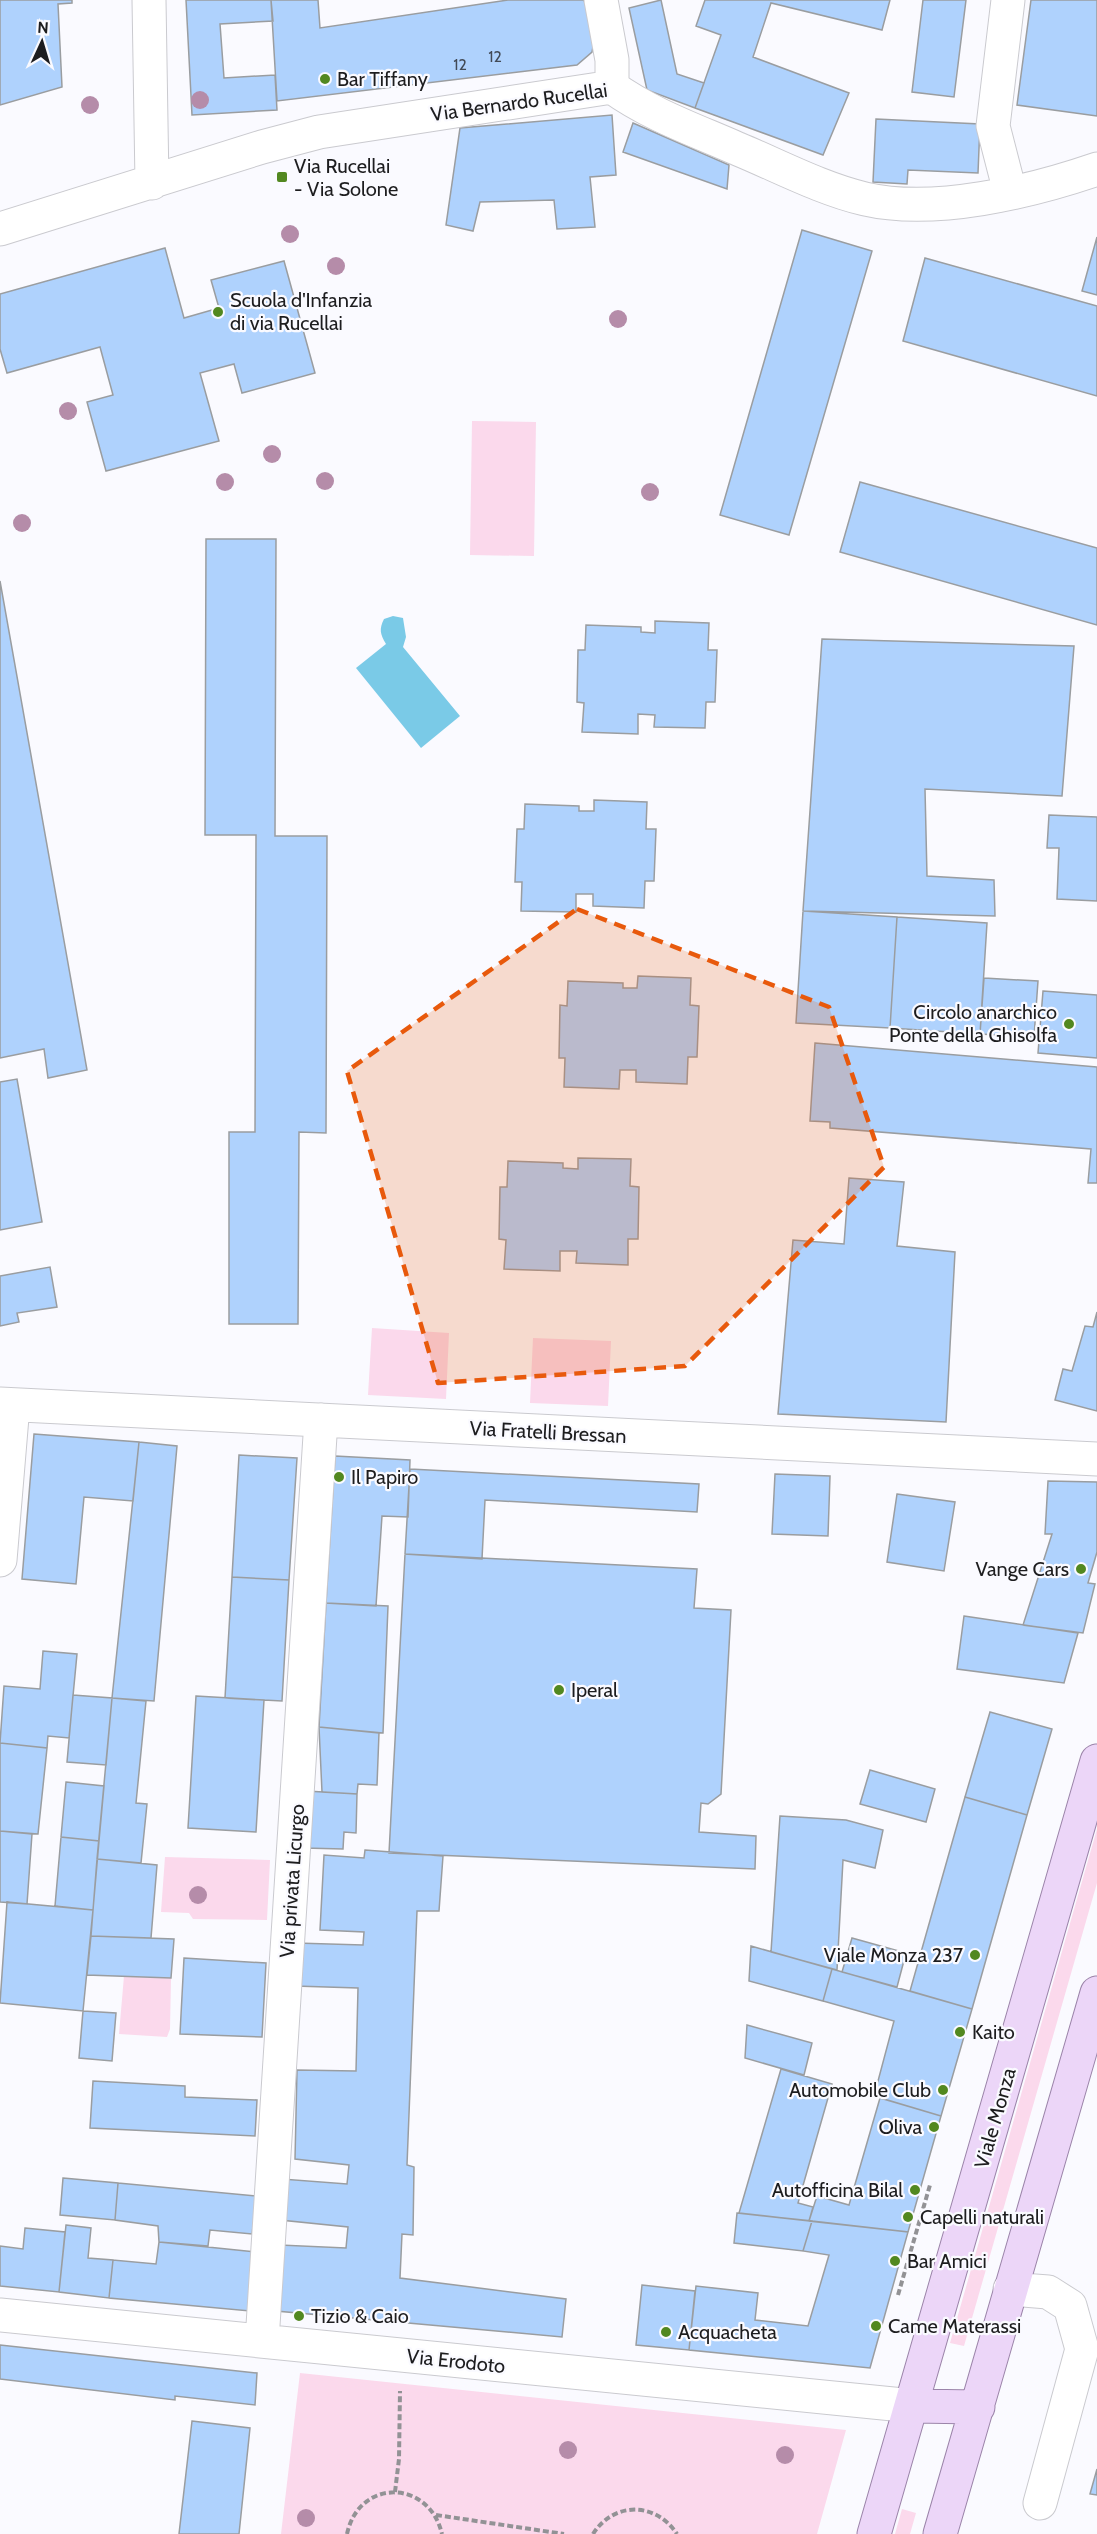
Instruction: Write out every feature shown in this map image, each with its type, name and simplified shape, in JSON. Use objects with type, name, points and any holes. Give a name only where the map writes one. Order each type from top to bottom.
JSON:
[{"type":"main road","name":"Viale Monza","points":[[874,2534],[913,2406],[1097,1761]]},
{"type":"main road","points":[[940,2534],[1097,1994]]},
{"type":"main road","points":[[913,2406],[978,2407]]},
{"type":"street","points":[[149,0],[152,183]]},
{"type":"street","points":[[601,0],[611,52],[612,87]]},
{"type":"street","points":[[1008,0],[993,126],[1010,192]]},
{"type":"street","name":"Via Bernardo Rucellai","points":[[0,229],[262,147],[319,132],[612,87],[663,117],[862,198],[899,204],[933,203],[1010,192],[1097,169]]},
{"type":"street","points":[[0,1560],[7,1404]]},
{"type":"street","name":"Via Fratelli Bressan","points":[[7,1404],[1097,1459]]},
{"type":"street","name":"Via privata Licurgo","points":[[262,2341],[321,1420]]},
{"type":"street","points":[[1010,2289],[1048,2292],[1070,2306],[1082,2349],[1040,2503]]},
{"type":"street","name":"Via Erodoto","points":[[0,2315],[913,2406]]},
{"type":"path","points":[[898,2295],[930,2185]]},
{"type":"path","points":[[395,2492],[399,2459],[401,2356]]},
{"type":"path","points":[[347,2534],[350,2522],[359,2508],[372,2498],[395,2492],[418,2499],[436,2515],[442,2534]]},
{"type":"path","points":[[593,2534],[612,2515],[635,2509],[658,2514],[671,2524],[677,2534]]},
{"type":"path","points":[[436,2515],[564,2534]]},
{"type":"highlighted area","points":[[577,909],[829,1007],[884,1167],[685,1366],[438,1383],[347,1071]]},
{"type":"shaded area","points":[[472,421],[536,422],[534,556],[470,555]]},
{"type":"shaded area","points":[[372,1328],[449,1333],[446,1399],[368,1395]]},
{"type":"shaded area","points":[[533,1338],[611,1341],[608,1406],[530,1403]]},
{"type":"shaded area","points":[[1097,1829],[1097,1883],[964,2346],[950,2343]]},
{"type":"shaded area","points":[[165,1857],[270,1860],[267,1920],[193,1919],[189,1913],[161,1912]]},
{"type":"shaded area","points":[[124,1976],[171,1978],[170,2029],[167,2037],[119,2034]]},
{"type":"shaded area","points":[[300,2373],[846,2430],[817,2534],[281,2534]]},
{"type":"shaded area","points":[[902,2509],[916,2513],[910,2534],[895,2534]]},
{"type":"water","points":[[393,616],[403,618],[406,637],[403,647],[460,716],[421,748],[356,668],[386,644],[381,634],[381,626],[384,619]]},
{"type":"building","points":[[0,0],[72,0],[72,3],[58,4],[62,87],[0,105]]},
{"type":"building","points":[[186,0],[271,0],[273,21],[220,24],[224,78],[275,75],[277,110],[192,115]]},
{"type":"building","points":[[271,0],[318,0],[320,28],[508,0],[584,0],[595,37],[592,52],[577,65],[277,101]]},
{"type":"building","points":[[661,0],[677,74],[704,83],[695,108],[647,90],[629,8]]},
{"type":"building","points":[[705,0],[890,0],[882,30],[771,3],[753,57],[849,93],[823,155],[695,108],[721,35],[696,26]]},
{"type":"building","points":[[923,0],[966,0],[954,97],[912,92]]},
{"type":"building","points":[[1031,0],[1097,0],[1097,116],[1017,105]]},
{"type":"building","points":[[612,115],[616,175],[590,177],[595,227],[557,229],[554,200],[480,202],[473,231],[446,225],[460,128]]},
{"type":"building","points":[[876,119],[980,124],[978,173],[908,170],[907,184],[873,182]]},
{"type":"building","points":[[633,123],[729,165],[727,189],[623,152]]},
{"type":"building","points":[[802,230],[872,251],[789,535],[720,515]]},
{"type":"building","points":[[1097,237],[1097,295],[1082,291]]},
{"type":"building","points":[[165,248],[184,318],[219,308],[211,280],[284,261],[315,373],[242,393],[234,364],[200,373],[219,441],[106,471],[87,402],[113,395],[100,347],[7,373],[0,349],[0,294]]},
{"type":"building","points":[[925,258],[1097,306],[1097,396],[903,341]]},
{"type":"building","points":[[860,482],[1097,548],[1097,625],[840,552]]},
{"type":"building","points":[[206,539],[276,539],[275,836],[327,836],[326,1133],[299,1132],[298,1324],[229,1324],[229,1132],[255,1132],[256,835],[205,835]]},
{"type":"building","points":[[0,581],[87,1070],[48,1078],[44,1049],[0,1058]]},
{"type":"building","points":[[655,621],[709,623],[708,650],[717,650],[715,702],[706,702],[705,728],[654,727],[655,715],[638,714],[638,734],[582,732],[584,703],[577,702],[578,650],[585,650],[586,625],[641,627],[641,632],[655,633]]},
{"type":"building","points":[[822,639],[1074,646],[1062,796],[925,789],[927,876],[994,880],[995,916],[803,911]]},
{"type":"building","points":[[594,800],[647,802],[646,829],[656,829],[654,881],[645,881],[644,908],[593,906],[593,894],[576,894],[576,912],[521,911],[522,882],[515,882],[517,829],[524,829],[525,804],[579,806],[579,811],[594,811]]},
{"type":"building","points":[[1049,815],[1097,817],[1097,901],[1057,899],[1059,848],[1047,848]]},
{"type":"building","points":[[803,911],[897,917],[890,1028],[796,1023]]},
{"type":"building","points":[[897,917],[987,923],[980,1034],[890,1028]]},
{"type":"building","points":[[638,976],[691,978],[690,1005],[699,1006],[697,1057],[688,1057],[687,1084],[636,1082],[636,1070],[620,1070],[619,1089],[564,1087],[565,1058],[559,1058],[560,1005],[567,1006],[568,981],[623,983],[623,988],[637,988]]},
{"type":"building","points":[[984,978],[1038,981],[1034,1037],[980,1034]]},
{"type":"building","name":"Circolo anarchico Ponte della Ghisolfa","points":[[1043,991],[1097,995],[1097,1058],[1038,1053]]},
{"type":"building","points":[[815,1043],[1097,1067],[1097,1183],[1088,1183],[1091,1149],[830,1128],[830,1122],[810,1121]]},
{"type":"building","points":[[17,1079],[42,1222],[0,1230],[0,1082]]},
{"type":"building","points":[[578,1158],[631,1159],[630,1186],[639,1187],[638,1239],[628,1239],[628,1265],[576,1263],[577,1251],[560,1251],[560,1271],[504,1269],[506,1240],[499,1239],[500,1187],[507,1187],[508,1161],[563,1163],[563,1168],[578,1169]]},
{"type":"building","points":[[849,1178],[904,1182],[897,1246],[955,1252],[946,1422],[778,1414],[793,1240],[844,1244]]},
{"type":"building","points":[[50,1267],[57,1307],[17,1313],[19,1322],[0,1326],[0,1276]]},
{"type":"building","points":[[1097,1312],[1097,1411],[1055,1400],[1063,1369],[1072,1371],[1085,1326],[1093,1327]]},
{"type":"building","points":[[34,1434],[139,1442],[133,1501],[84,1497],[76,1584],[22,1579]]},
{"type":"building","points":[[139,1442],[177,1446],[154,1701],[112,1698]]},
{"type":"building","points":[[239,1455],[297,1458],[289,1580],[232,1577]]},
{"type":"building","points":[[335,1456],[410,1460],[408,1517],[382,1516],[376,1606],[326,1603]]},
{"type":"building","points":[[410,1469],[699,1484],[697,1512],[485,1500],[482,1559],[405,1554]]},
{"type":"building","points":[[775,1474],[830,1476],[828,1536],[772,1534]]},
{"type":"building","points":[[1048,1481],[1097,1482],[1097,1552],[1088,1583],[1095,1584],[1083,1633],[1023,1625],[1052,1534],[1045,1534]]},
{"type":"building","points":[[897,1494],[955,1502],[944,1571],[887,1562]]},
{"type":"building","points":[[405,1554],[697,1569],[694,1608],[731,1610],[721,1794],[708,1804],[701,1803],[699,1832],[756,1836],[755,1869],[389,1853]]},
{"type":"building","points":[[232,1577],[289,1580],[282,1701],[225,1698]]},
{"type":"building","points":[[326,1603],[388,1606],[383,1733],[319,1727]]},
{"type":"building","points":[[964,1616],[1078,1633],[1064,1683],[957,1669]]},
{"type":"building","points":[[43,1651],[77,1654],[69,1738],[48,1736],[47,1748],[0,1743],[4,1686],[40,1689]]},
{"type":"building","points":[[73,1695],[112,1698],[106,1765],[67,1762]]},
{"type":"building","points":[[196,1696],[264,1700],[256,1832],[188,1828]]},
{"type":"building","points":[[112,1698],[146,1701],[136,1803],[147,1804],[141,1863],[97,1859]]},
{"type":"building","points":[[990,1712],[1052,1729],[1027,1815],[965,1797]]},
{"type":"building","points":[[319,1727],[379,1733],[377,1785],[358,1784],[357,1794],[322,1792]]},
{"type":"building","points":[[0,1743],[47,1748],[38,1834],[0,1831]]},
{"type":"building","points":[[870,1770],[935,1789],[926,1822],[860,1804]]},
{"type":"building","points":[[66,1782],[104,1786],[99,1841],[61,1837]]},
{"type":"building","points":[[306,1791],[357,1794],[356,1833],[344,1832],[343,1849],[304,1848]]},
{"type":"building","points":[[965,1797],[1027,1815],[972,2009],[910,1991]]},
{"type":"building","points":[[780,1816],[846,1820],[883,1830],[875,1868],[843,1860],[837,1970],[771,1952]]},
{"type":"building","points":[[0,1831],[32,1834],[27,1904],[0,1902]]},
{"type":"building","points":[[61,1837],[99,1841],[93,1910],[55,1906]]},
{"type":"building","points":[[365,1850],[443,1856],[439,1911],[417,1911],[407,2165],[414,2167],[413,2235],[402,2234],[400,2278],[566,2299],[562,2337],[276,2311],[280,2245],[346,2248],[348,2227],[280,2220],[282,2179],[347,2184],[349,2165],[295,2159],[297,2070],[356,2071],[358,1988],[295,1986],[296,1943],[363,1945],[364,1932],[320,1930],[324,1855],[364,1858]]},
{"type":"building","points":[[97,1859],[157,1865],[151,1938],[91,1936]]},
{"type":"building","points":[[7,1902],[93,1910],[83,2011],[0,2003]]},
{"type":"building","points":[[91,1936],[174,1939],[171,1978],[87,1975]]},
{"type":"building","points":[[852,1938],[906,1953],[897,1987],[842,1972]]},
{"type":"building","points":[[751,1946],[832,1969],[823,2001],[749,1981]]},
{"type":"building","points":[[184,1958],[266,1963],[262,2037],[180,2034]]},
{"type":"building","points":[[832,1969],[972,2009],[941,2116],[874,2096],[894,2021],[823,2001]]},
{"type":"building","points":[[83,2011],[116,2013],[112,2061],[79,2058]]},
{"type":"building","points":[[747,2025],[812,2043],[804,2075],[745,2058]]},
{"type":"building","points":[[781,2069],[832,2084],[798,2203],[813,2207],[809,2221],[739,2213]]},
{"type":"building","points":[[93,2081],[185,2086],[185,2097],[257,2100],[255,2136],[90,2128]]},
{"type":"building","points":[[880,2098],[941,2116],[908,2232],[809,2221],[817,2196],[849,2205]]},
{"type":"building","points":[[63,2178],[118,2183],[115,2220],[60,2215]]},
{"type":"building","points":[[118,2183],[257,2196],[252,2234],[210,2230],[208,2246],[159,2242],[158,2226],[115,2220]]},
{"type":"building","points":[[737,2213],[812,2221],[803,2251],[734,2243]]},
{"type":"building","points":[[812,2221],[908,2232],[870,2368],[689,2350],[696,2286],[758,2293],[755,2320],[808,2326],[829,2255],[803,2251]]},
{"type":"building","points":[[66,2225],[91,2228],[88,2258],[113,2260],[109,2298],[59,2292]]},
{"type":"building","points":[[25,2228],[65,2232],[59,2292],[0,2286],[0,2246],[23,2249]]},
{"type":"building","points":[[159,2242],[256,2252],[250,2311],[109,2298],[113,2260],[156,2264]]},
{"type":"building","points":[[642,2285],[695,2291],[689,2350],[636,2345]]},
{"type":"building","points":[[0,2345],[257,2373],[255,2405],[175,2396],[175,2400],[0,2379]]},
{"type":"building","points":[[192,2421],[250,2428],[239,2534],[179,2534]]},
{"type":"building","points":[[1097,2469],[1097,2495],[1090,2494]]},
{"type":"place","name":"Bar Tiffany","points":[[325,79]]},
{"type":"place","name":"Via Rucellai - Via Solone","points":[[282,177]]},
{"type":"place","name":"Scuola d'Infanzia di via Rucellai","points":[[218,312]]},
{"type":"place","name":"Circolo anarchico Ponte della Ghisolfa","points":[[1069,1024]]},
{"type":"place","name":"Il Papiro","points":[[339,1477]]},
{"type":"place","name":"Vange Cars","points":[[1081,1569]]},
{"type":"place","name":"Iperal","points":[[559,1690]]},
{"type":"place","name":"Viale Monza 237","points":[[975,1955]]},
{"type":"place","name":"Kaito","points":[[960,2032]]},
{"type":"place","name":"Automobile Club","points":[[943,2090]]},
{"type":"place","name":"Oliva","points":[[934,2127]]},
{"type":"place","name":"Autofficina Bilal","points":[[915,2190]]},
{"type":"place","name":"Capelli naturali","points":[[908,2217]]},
{"type":"place","name":"Bar Amici","points":[[895,2261]]},
{"type":"place","name":"Tizio & Caio","points":[[299,2316]]},
{"type":"place","name":"Came Materassi","points":[[876,2326]]},
{"type":"place","name":"Acquacheta","points":[[666,2332]]}]
